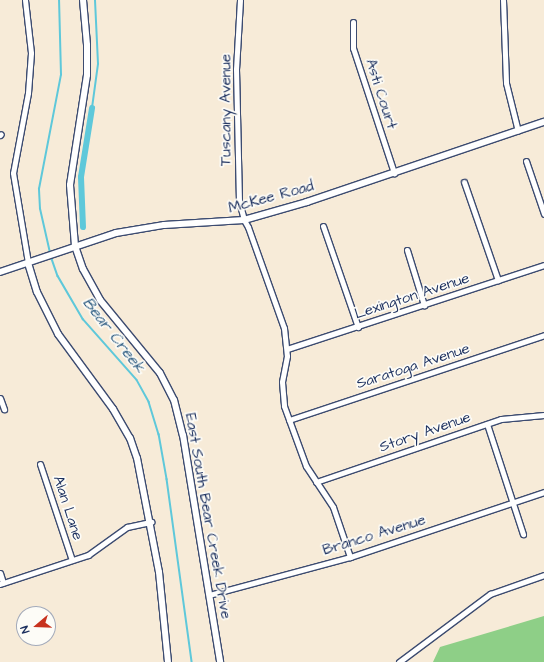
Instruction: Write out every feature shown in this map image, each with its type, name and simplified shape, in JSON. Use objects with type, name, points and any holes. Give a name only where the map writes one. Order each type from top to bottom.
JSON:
[{"type":"street","points":[[25,0],[31,53],[28,93],[13,173],[28,263],[39,297],[58,334],[114,409],[130,438],[151,522],[168,662]]},
{"type":"street","name":"East South Bear Creek Drive","points":[[83,0],[87,46],[87,75],[70,185],[75,246],[85,272],[100,300],[160,373],[174,400],[183,435],[220,662]]},
{"type":"street","name":"Tuscany Avenue","points":[[240,0],[236,76],[238,194],[244,220],[248,227],[284,328],[287,349],[282,382],[282,400],[306,466],[333,507],[350,557]]},
{"type":"street","points":[[502,0],[504,70],[518,131]]},
{"type":"street","name":"Asti Court","points":[[353,22],[353,48],[394,173]]},
{"type":"street","name":"McKee Road","points":[[0,272],[75,246],[140,228],[244,220],[394,173],[544,122]]},
{"type":"street","points":[[526,161],[544,214]]},
{"type":"street","points":[[464,182],[498,280]]},
{"type":"street","points":[[323,226],[358,327]]},
{"type":"street","points":[[407,250],[424,305]]},
{"type":"street","name":"Lexington Avenue","points":[[287,349],[544,265]]},
{"type":"street","name":"Saratoga Avenue","points":[[289,420],[544,335]]},
{"type":"street","points":[[0,398],[4,409]]},
{"type":"street","name":"Story Avenue","points":[[316,482],[487,424],[508,418],[544,415]]},
{"type":"street","points":[[487,424],[523,534]]},
{"type":"street","name":"Alan Lane","points":[[40,464],[72,560]]},
{"type":"street","name":"Branco Avenue","points":[[209,595],[350,557],[544,492]]},
{"type":"street","points":[[0,573],[2,583],[72,560],[97,550],[127,527],[151,522]]},
{"type":"street","points":[[400,662],[490,594],[544,575]]},
{"type":"green space","points":[[544,616],[544,662],[433,662],[440,647]]},
{"type":"waterway","name":"Bear Creek","points":[[50,253],[40,209],[39,189],[61,75],[59,0]]},
{"type":"waterway","points":[[92,108],[98,64],[95,0]]},
{"type":"waterway","points":[[83,227],[81,177],[92,108]]},
{"type":"waterway","name":"Bear Creek","points":[[51,256],[58,276],[83,319],[137,380],[149,402],[159,434],[167,479],[192,662]]}]
